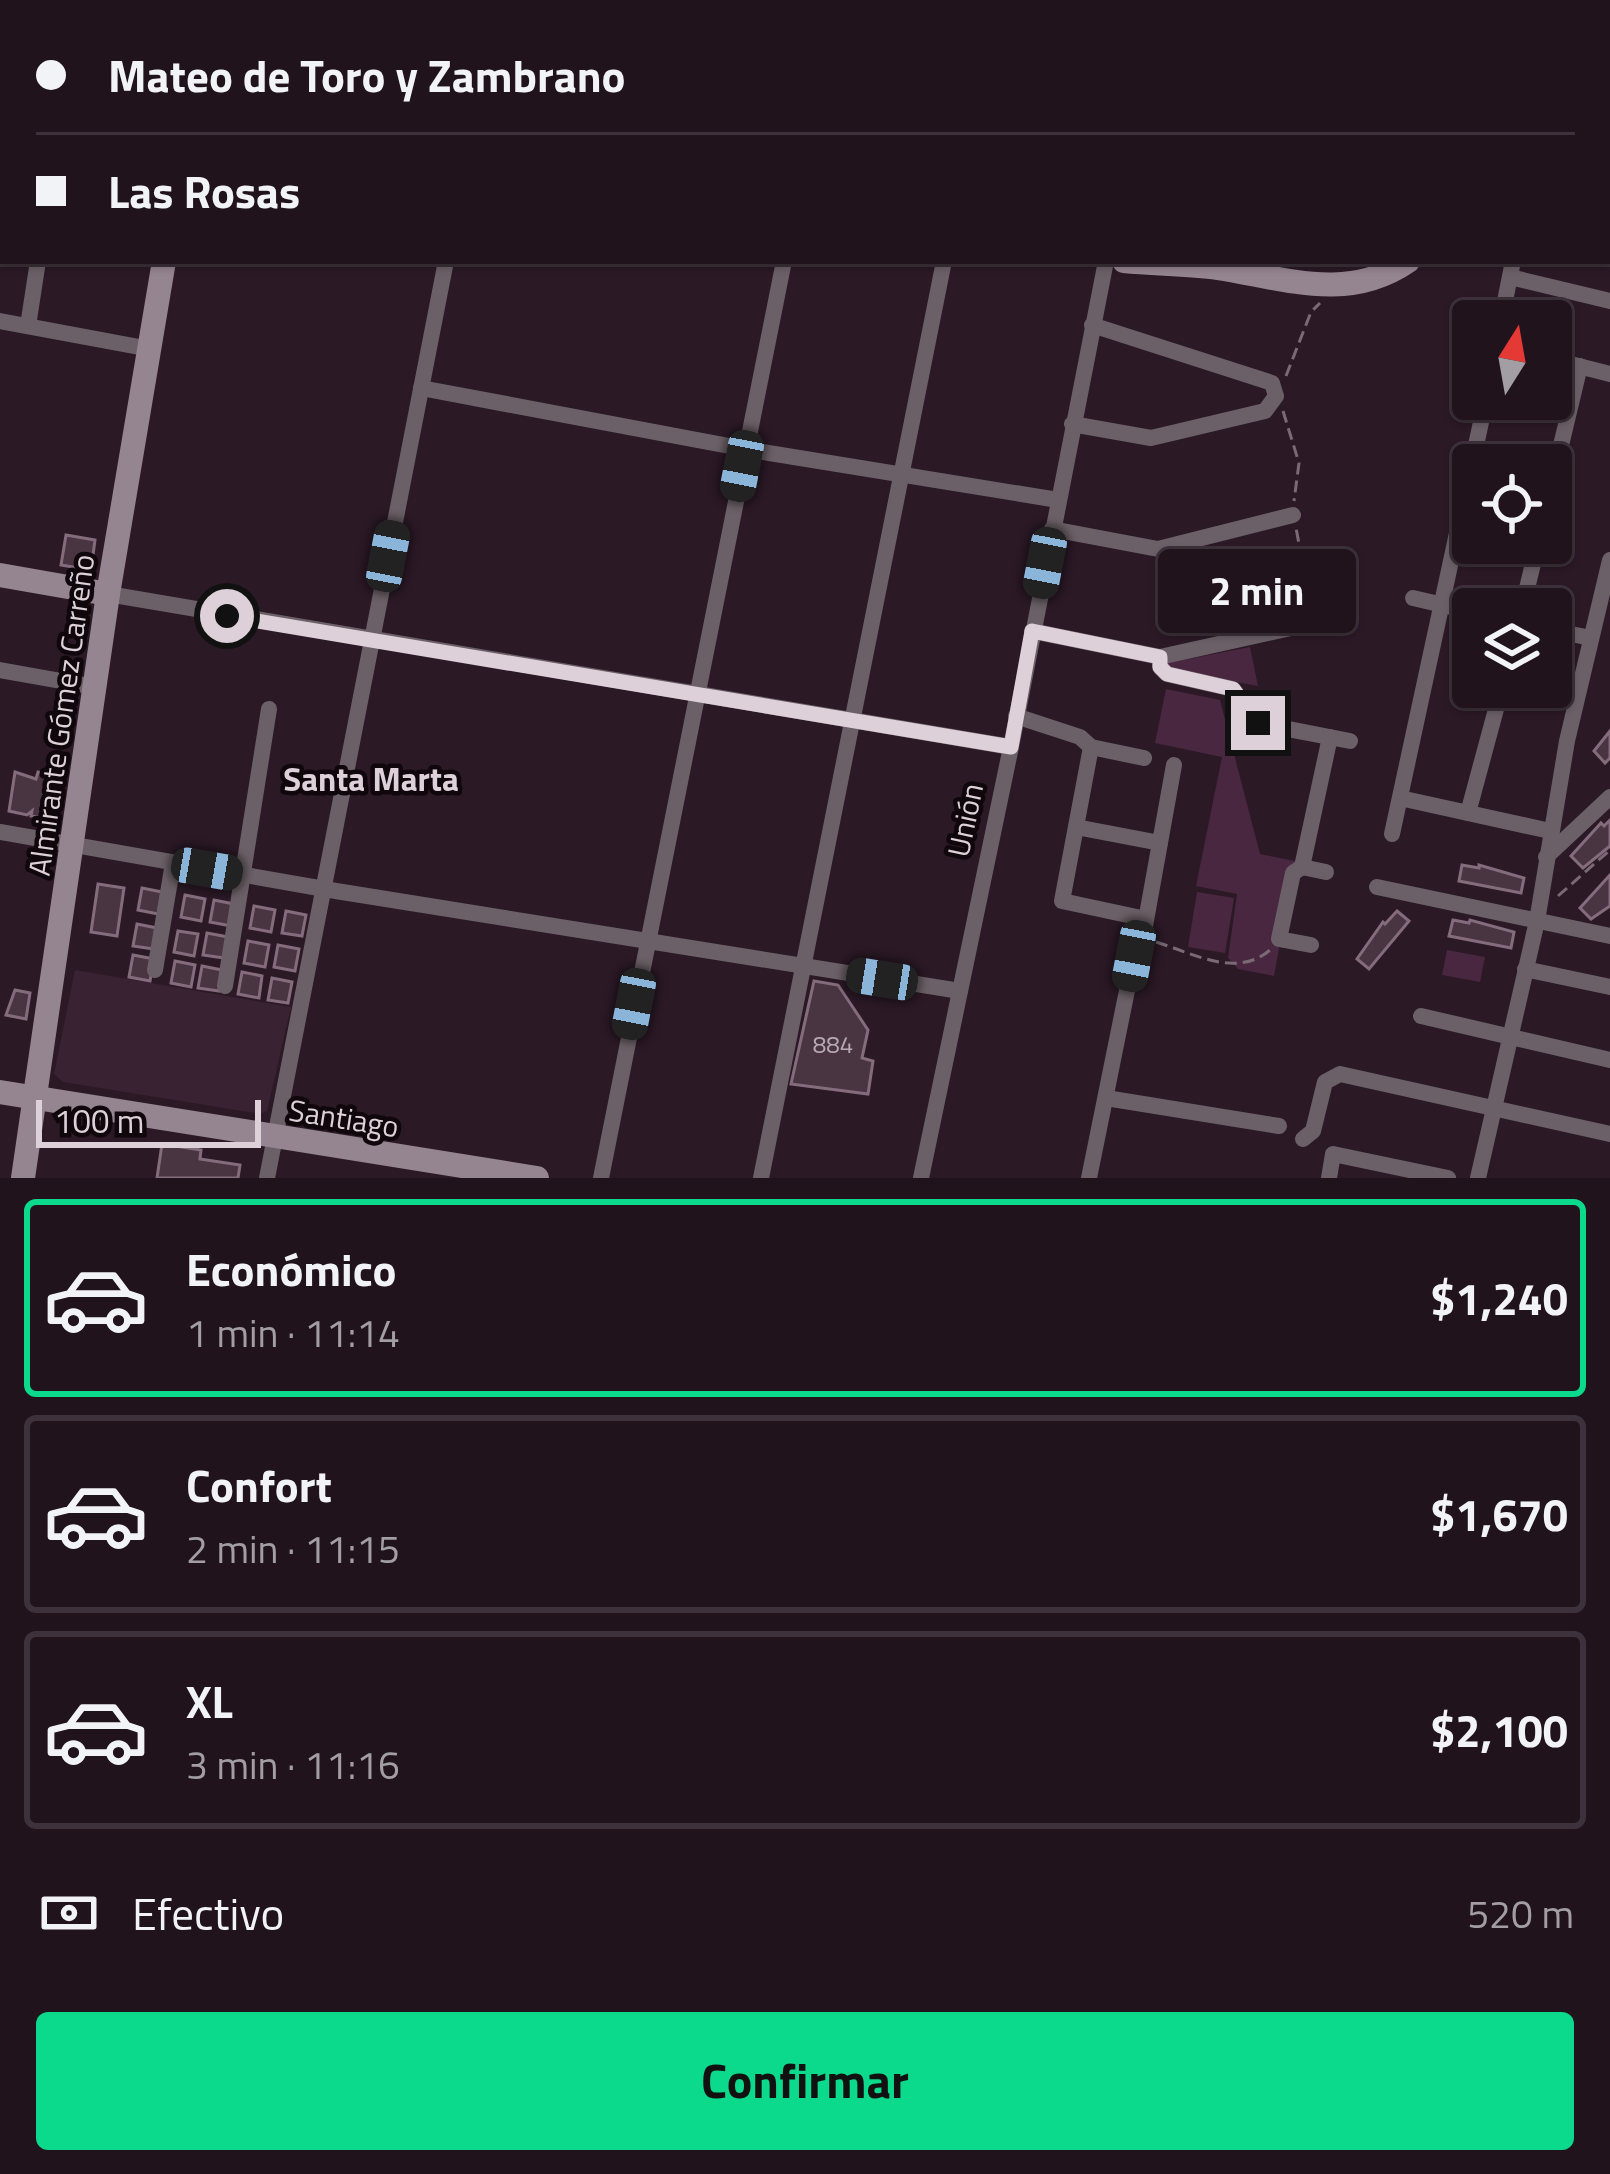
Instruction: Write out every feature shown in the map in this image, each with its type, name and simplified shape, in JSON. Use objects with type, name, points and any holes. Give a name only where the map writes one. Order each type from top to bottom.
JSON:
[{"type":"street","points":[[28,326],[38,264]]},
{"type":"street","name":"Almirante Gómez Carreño","points":[[23,1178],[108,594],[164,264]]},
{"type":"street","points":[[267,1178],[445,264]]},
{"type":"street","points":[[602,1178],[783,264]]},
{"type":"street","points":[[761,1178],[943,264]]},
{"type":"street","name":"Unión","points":[[921,1178],[1105,264]]},
{"type":"street","points":[[1164,264],[1327,286],[1384,276],[1403,264]]},
{"type":"street","points":[[1506,300],[1511,269],[1610,301]]},
{"type":"street","points":[[0,321],[150,349]]},
{"type":"street","points":[[1072,424],[1151,438],[1271,404],[1272,383],[1092,325]]},
{"type":"street","points":[[1572,364],[1610,374]]},
{"type":"street","points":[[1561,444],[1580,366]]},
{"type":"street","points":[[422,388],[745,449],[1058,500]]},
{"type":"street","points":[[1392,834],[1482,420]]},
{"type":"street","points":[[1052,529],[1158,549],[1293,515]]},
{"type":"street","points":[[1478,1178],[1525,969],[1544,923],[1550,831],[1610,560]]},
{"type":"street","points":[[0,575],[1011,747]]},
{"type":"street","points":[[1413,598],[1452,608]]},
{"type":"street","points":[[1032,631],[1160,657],[1322,621]]},
{"type":"street","points":[[1572,634],[1591,638]]},
{"type":"street","points":[[1160,657],[1160,667],[1167,674],[1233,689],[1258,723],[1350,741]]},
{"type":"street","points":[[0,670],[95,687]]},
{"type":"street","points":[[1468,813],[1496,708]]},
{"type":"street","points":[[225,986],[269,709]]},
{"type":"street","points":[[1016,716],[1080,736],[1091,747],[1144,758]]},
{"type":"street","points":[[1302,867],[1330,737]]},
{"type":"street","points":[[1091,747],[1062,901],[1144,928]]},
{"type":"street","points":[[1089,1178],[1174,765]]},
{"type":"street","points":[[1546,857],[1610,797]]},
{"type":"street","points":[[1400,798],[1550,831]]},
{"type":"street","points":[[1076,827],[1160,843]]},
{"type":"street","points":[[0,832],[960,991]]},
{"type":"street","points":[[155,970],[172,862]]},
{"type":"street","points":[[1311,945],[1279,939],[1292,872],[1302,867],[1326,872]]},
{"type":"street","points":[[1377,886],[1610,936]]},
{"type":"street","points":[[1525,969],[1610,987]]},
{"type":"street","points":[[1421,1016],[1610,1060]]},
{"type":"street","points":[[1304,1139],[1313,1131],[1325,1082],[1340,1075],[1610,1134]]},
{"type":"street","name":"Santiago","points":[[0,1092],[537,1178]]},
{"type":"street","points":[[1106,1098],[1280,1126]]},
{"type":"street","points":[[1329,1178],[1333,1154],[1448,1178]]},
{"type":"path","points":[[1292,628],[1300,549],[1293,515],[1299,463],[1271,404],[1311,313],[1327,296],[1327,286]]},
{"type":"path","points":[[1544,923],[1554,901],[1610,850]]},
{"type":"path","points":[[1144,928],[1218,963],[1244,964],[1267,955]]},
{"type":"shaded area","points":[[1250,647],[1258,686],[1167,669],[1168,663]]},
{"type":"shaded area","points":[[1166,689],[1220,700],[1260,854],[1295,861],[1274,976],[1238,969],[1228,958],[1237,894],[1196,886],[1222,757],[1155,743]]},
{"type":"shaded area","points":[[1197,892],[1234,898],[1225,953],[1188,947]]},
{"type":"shaded area","points":[[1447,950],[1485,957],[1480,982],[1442,975]]},
{"type":"shaded area","points":[[75,970],[291,1007],[267,1111],[260,1114],[63,1082],[54,1074]]},
{"type":"building","points":[[66,535],[95,540],[91,570],[61,565]]},
{"type":"building","points":[[1610,731],[1610,758],[1605,763],[1594,751]]},
{"type":"building","points":[[15,772],[36,779],[38,772],[58,776],[51,819],[31,816],[32,811],[27,815],[9,811]]},
{"type":"building","points":[[1610,820],[1610,846],[1583,868],[1571,856],[1601,823],[1604,826]]},
{"type":"building","points":[[1462,865],[1524,878],[1521,893],[1459,881]]},
{"type":"building","points":[[1610,875],[1610,906],[1591,919],[1580,908]]},
{"type":"building","points":[[98,884],[124,888],[117,936],[91,932]]},
{"type":"building","points":[[142,888],[162,892],[158,914],[138,910]]},
{"type":"building","points":[[185,895],[205,899],[201,921],[181,917]]},
{"type":"building","points":[[214,900],[234,904],[231,926],[210,922]]},
{"type":"building","points":[[254,906],[275,910],[271,932],[250,928]]},
{"type":"building","points":[[286,911],[306,915],[302,936],[282,933]]},
{"type":"building","points":[[1397,911],[1409,921],[1369,969],[1357,959],[1383,922]]},
{"type":"building","points":[[1453,920],[1514,932],[1511,948],[1449,936]]},
{"type":"building","points":[[137,924],[157,928],[154,949],[133,946]]},
{"type":"building","points":[[178,931],[198,934],[194,956],[174,952]]},
{"type":"building","points":[[207,933],[228,937],[224,958],[203,955]]},
{"type":"building","points":[[248,941],[269,945],[265,967],[244,963]]},
{"type":"building","points":[[278,945],[299,949],[295,971],[274,967]]},
{"type":"building","points":[[133,955],[154,959],[150,981],[129,977]]},
{"type":"building","points":[[175,961],[195,965],[191,987],[171,983]]},
{"type":"building","points":[[202,966],[222,970],[219,991],[198,988]]},
{"type":"building","points":[[242,972],[262,976],[259,998],[238,994]]},
{"type":"building","points":[[272,978],[292,982],[288,1003],[268,1000]]},
{"type":"building","points":[[814,981],[838,985],[868,1030],[862,1058],[873,1061],[868,1094],[791,1084]]},
{"type":"building","points":[[15,990],[30,993],[26,1019],[6,1015]]},
{"type":"building","points":[[162,1144],[201,1150],[200,1159],[240,1165],[238,1178],[157,1178]]},
{"type":"district","name":"Santa Marta","points":[[371,779]]},
{"type":"route","points":[[227,616],[1011,747],[1032,631],[1160,657],[1160,667],[1167,674],[1233,689],[1258,723]]}]
